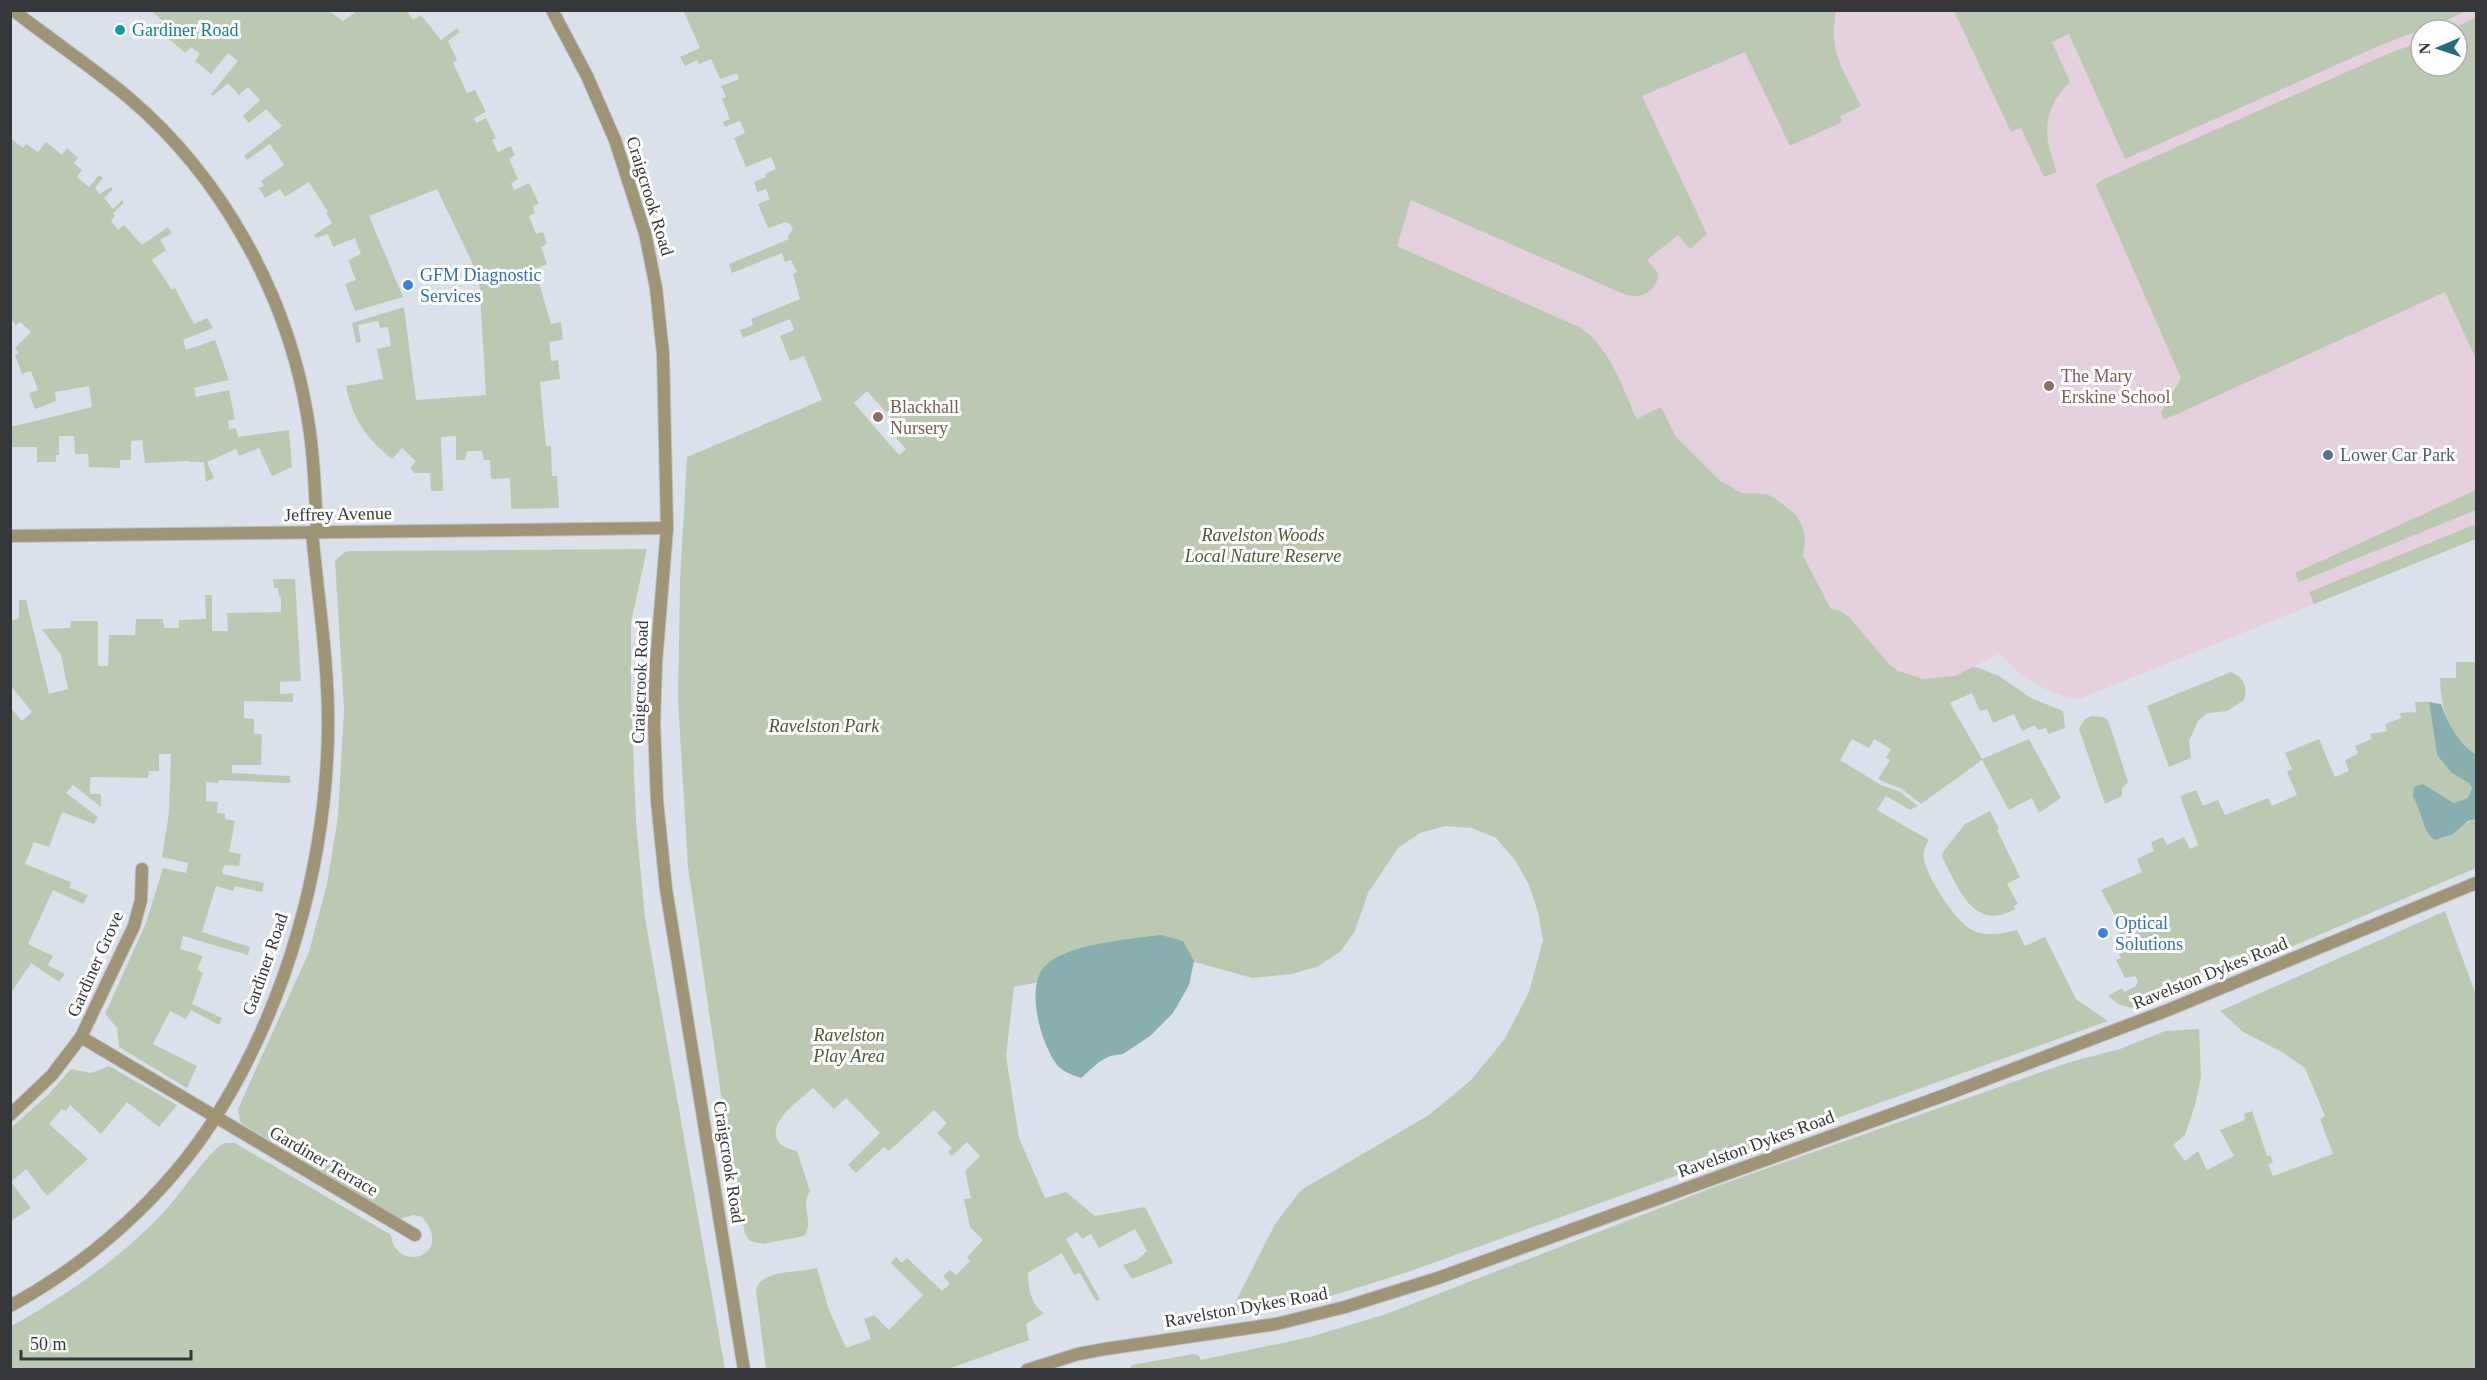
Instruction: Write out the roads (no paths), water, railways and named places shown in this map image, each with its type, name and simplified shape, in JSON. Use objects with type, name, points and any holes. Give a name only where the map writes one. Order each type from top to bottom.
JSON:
[{"type":"street","name":"Gardiner Road","points":[[10,1306],[69,1268],[122,1225],[174,1173],[215,1117],[249,1054],[279,987],[297,934],[311,877],[321,821],[327,763],[328,699],[314,532],[309,429],[299,378],[279,313],[241,235],[204,180],[147,115],[129,98],[13,10]]},
{"type":"street","name":"Craigcrook Road","points":[[552,10],[604,114],[645,233],[656,288],[663,354],[667,528],[654,723],[660,834],[668,900],[744,1370]]},
{"type":"street","name":"Jeffrey Avenue","points":[[10,536],[667,528]]},
{"type":"street","name":"Gardiner Grove","points":[[10,1114],[52,1075],[81,1037],[134,926],[141,900],[142,869]]},
{"type":"street","name":"Ravelston Dykes Road","points":[[1027,1370],[1096,1350],[1276,1324],[1345,1307],[1438,1278],[1956,1090],[2212,992],[2476,883]]},
{"type":"street","name":"Gardiner Grove","points":[[81,1037],[215,1117]]},
{"type":"street","name":"Gardiner Terrace","points":[[215,1117],[415,1235]]},
{"type":"place","name":"Gardiner Road","points":[[120,30]]},
{"type":"place","name":"GFM Diagnostic Services","points":[[408,285]]},
{"type":"place","name":"The Mary Erskine School","points":[[2049,386]]},
{"type":"place","name":"Blackhall Nursery","points":[[878,417]]},
{"type":"place","name":"Lower Car Park","points":[[2328,455]]},
{"type":"place","name":"Optical Solutions","points":[[2103,933]]},
{"type":"park label","name":"Ravelston Woods Local Nature Reserve","points":[[1263,545]]},
{"type":"park label","name":"Ravelston Park","points":[[824,726]]},
{"type":"park label","name":"Ravelston Play Area","points":[[849,1045]]}]
